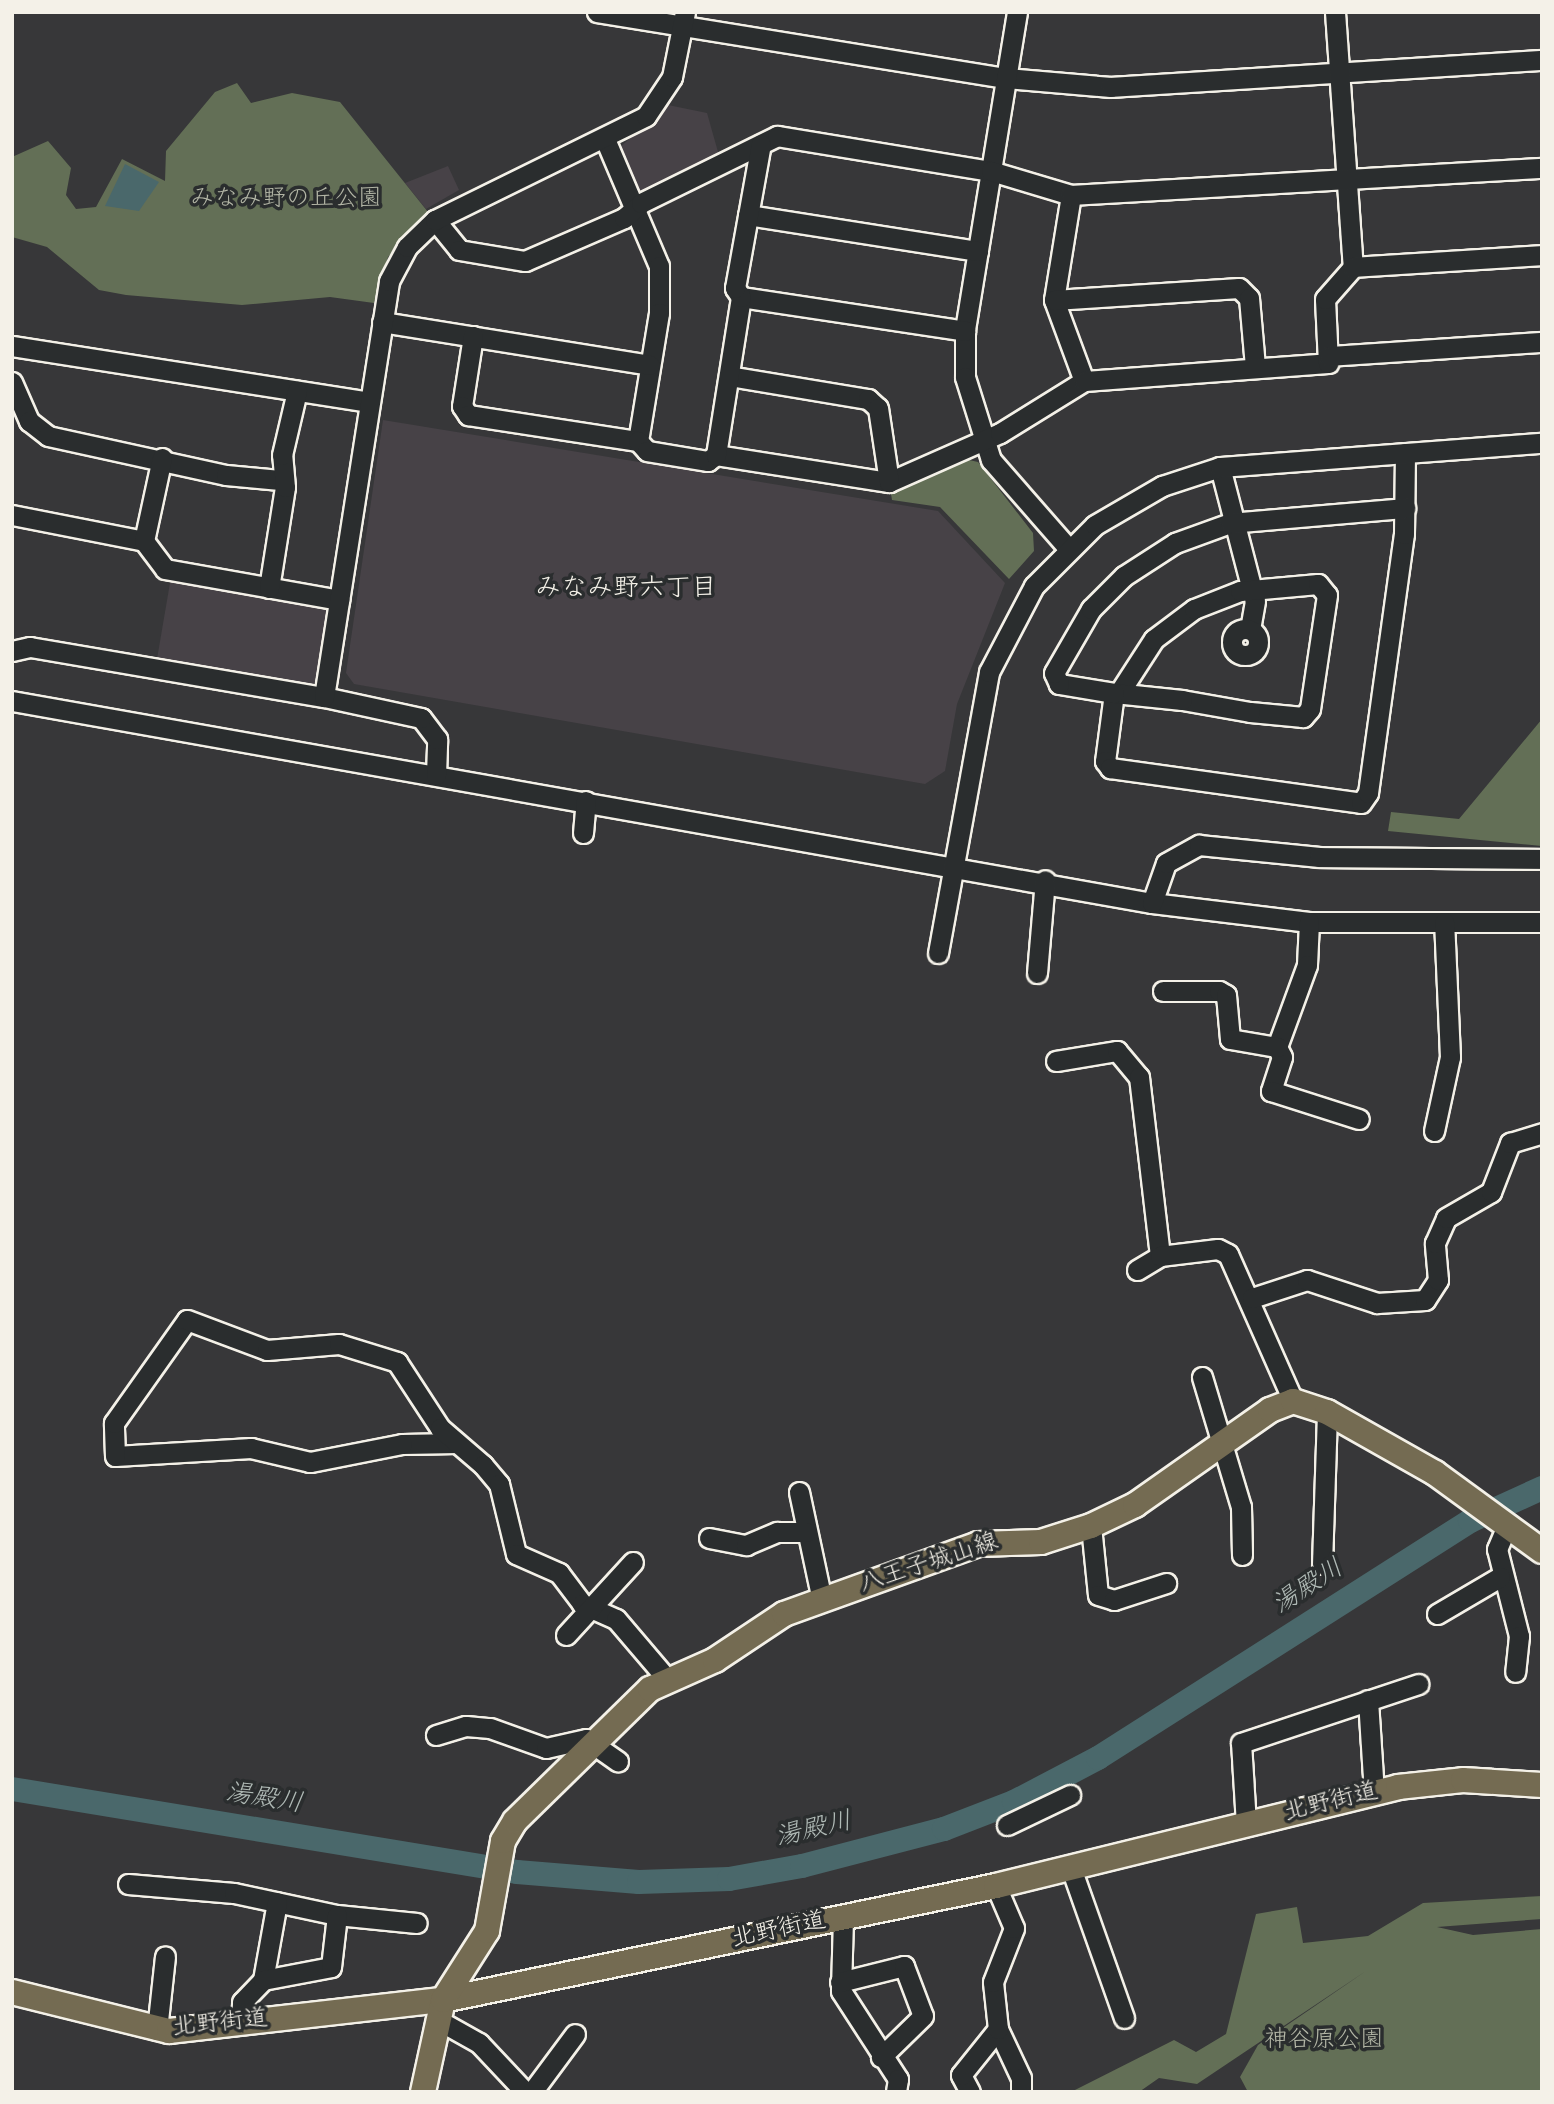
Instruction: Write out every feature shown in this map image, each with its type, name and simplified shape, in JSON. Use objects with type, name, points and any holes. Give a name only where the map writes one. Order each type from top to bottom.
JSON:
[{"type":"main road","points":[[1293,1401],[1327,1412],[1468,1498],[1506,1528],[1542,1551]]},
{"type":"main road","name":"八王子城山線","points":[[440,2010],[484,1939],[502,1847],[522,1814],[594,1741],[667,1679],[822,1600],[978,1544],[1041,1542],[1091,1526],[1222,1448],[1270,1410],[1293,1401]]},
{"type":"main road","name":"北野街道","points":[[12,1992],[158,2030],[440,2010],[996,1886],[1374,1793],[1463,1780],[1542,1785]]},
{"type":"main road","points":[[423,2092],[440,2010]]},
{"type":"street","points":[[597,12],[684,19],[1006,78],[1111,87],[1542,60]]},
{"type":"street","points":[[1017,12],[965,331],[967,393],[982,441],[1009,486],[1068,548]]},
{"type":"street","points":[[716,454],[889,482],[982,441],[1084,381],[1328,363],[1325,299],[1353,267],[1335,12]]},
{"type":"street","points":[[324,697],[383,322],[395,266],[435,220],[636,123],[658,101],[675,67],[684,19]]},
{"type":"street","points":[[435,220],[459,250],[525,261],[778,136],[991,171],[1071,195],[1542,168]]},
{"type":"street","points":[[605,139],[659,267],[650,365],[638,441]]},
{"type":"street","points":[[761,144],[734,288],[741,297],[965,331]]},
{"type":"street","points":[[1071,195],[1054,300],[1084,381]]},
{"type":"street","points":[[748,215],[978,251]]},
{"type":"street","points":[[1353,267],[1542,255]]},
{"type":"street","points":[[1054,300],[1239,288],[1249,298],[1255,367]]},
{"type":"street","points":[[473,337],[462,406],[468,415],[638,441],[647,452],[708,461],[716,454],[741,297]]},
{"type":"street","points":[[383,322],[650,365]]},
{"type":"street","points":[[1329,356],[1542,342]]},
{"type":"street","points":[[12,346],[370,402]]},
{"type":"street","points":[[729,376],[867,399],[878,408],[889,482]]},
{"type":"street","points":[[12,382],[29,421],[48,436],[162,458],[226,475],[280,480]]},
{"type":"street","points":[[269,588],[285,487],[280,480],[297,391]]},
{"type":"street","points":[[938,953],[989,672],[1029,594],[1068,548],[1141,496],[1220,467],[1542,443]]},
{"type":"street","points":[[1405,453],[1405,508],[1368,793],[1361,803],[1110,768],[1105,761],[1116,693],[1144,651],[1178,618],[1251,590],[1318,584],[1326,590],[1307,714],[1116,693],[1059,684],[1053,677],[1090,609],[1151,556],[1230,523],[1405,508]]},
{"type":"street","points":[[144,541],[162,458]]},
{"type":"street","points":[[1220,467],[1230,523],[1251,590],[1250,630]]},
{"type":"street","points":[[12,514],[144,541],[165,569],[339,600]]},
{"type":"street","points":[[12,651],[30,647],[324,697],[421,718],[437,738],[436,775]]},
{"type":"street","points":[[12,701],[953,863],[1152,903],[1309,922],[1542,922]]},
{"type":"street","points":[[583,833],[586,801]]},
{"type":"street","points":[[1152,903],[1166,863],[1199,845],[1319,857],[1542,859]]},
{"type":"street","points":[[1037,973],[1045,880]]},
{"type":"street","points":[[1309,922],[1307,965],[1277,1047],[1282,1057],[1271,1091],[1359,1119]]},
{"type":"street","points":[[1434,1131],[1450,1057],[1444,922]]},
{"type":"street","points":[[1163,991],[1219,991],[1226,995],[1230,1039],[1277,1047]]},
{"type":"street","points":[[1056,1061],[1117,1051],[1139,1077],[1160,1256]]},
{"type":"street","points":[[1252,1298],[1307,1280],[1377,1303],[1425,1300],[1438,1280],[1435,1243],[1446,1218],[1491,1192],[1510,1143],[1542,1133]]},
{"type":"street","points":[[1137,1270],[1160,1256],[1218,1249],[1228,1254],[1252,1298],[1293,1401]]},
{"type":"street","points":[[457,1443],[402,1444],[310,1462],[251,1448],[115,1456],[114,1423],[187,1320],[267,1350],[339,1344],[397,1362],[414,1394],[457,1443],[499,1484],[516,1554],[559,1573],[593,1610],[631,1632],[667,1679]]},
{"type":"street","points":[[1202,1377],[1241,1507],[1242,1555]]},
{"type":"street","points":[[1322,1564],[1327,1412]]},
{"type":"street","points":[[799,1492],[822,1600]]},
{"type":"street","points":[[1091,1526],[1098,1595],[1114,1600],[1166,1583]]},
{"type":"street","points":[[1506,1528],[1497,1549],[1500,1577],[1519,1636],[1515,1672]]},
{"type":"street","points":[[709,1538],[746,1545],[777,1532],[806,1532]]},
{"type":"street","points":[[566,1635],[593,1610],[633,1562]]},
{"type":"street","points":[[1437,1614],[1500,1577]]},
{"type":"street","points":[[1246,1824],[1241,1743],[1418,1684]]},
{"type":"street","points":[[1368,1700],[1374,1793]]},
{"type":"street","points":[[436,1735],[466,1726],[511,1732],[546,1748],[579,1738],[594,1741],[618,1761]]},
{"type":"street","points":[[1007,1825],[1070,1795]]},
{"type":"street","points":[[1071,1868],[1124,2018]]},
{"type":"street","points":[[128,1884],[277,1902],[337,1915],[417,1923]]},
{"type":"street","points":[[996,1886],[1014,1928],[993,1982],[998,2029],[1021,2078],[1021,2092]]},
{"type":"street","points":[[241,2023],[242,2002],[263,1980],[277,1902]]},
{"type":"street","points":[[263,1980],[331,1967],[337,1915]]},
{"type":"street","points":[[843,1918],[840,1982],[855,2022],[898,2079],[896,2092]]},
{"type":"street","points":[[158,2030],[165,1955]]},
{"type":"street","points":[[840,1982],[904,1966],[923,2016],[881,2057]]},
{"type":"street","points":[[440,2010],[479,2043],[525,2092]]},
{"type":"street","points":[[970,2092],[961,2075],[998,2029]]},
{"type":"street","points":[[532,2092],[575,2034]]},
{"type":"shaded area","points":[[668,105],[707,113],[720,159],[646,193],[639,191],[619,148]]},
{"type":"shaded area","points":[[448,166],[459,190],[426,209],[405,183]]},
{"type":"shaded area","points":[[383,420],[938,511],[1005,583],[957,704],[945,771],[925,784],[354,684],[346,673]]},
{"type":"shaded area","points":[[171,577],[330,605],[318,680],[311,686],[157,659]]},
{"type":"green space","name":"みなみ野の丘公園","points":[[237,83],[251,103],[292,93],[340,102],[428,212],[388,257],[374,303],[330,297],[242,305],[126,295],[99,290],[47,247],[12,237],[12,157],[48,141],[71,168],[66,195],[76,209],[96,207],[122,159],[165,181],[166,151],[215,92]]},
{"type":"green space","points":[[969,460],[978,462],[1033,533],[1034,551],[1009,579],[940,507],[892,500],[891,494]]},
{"type":"green space","points":[[1542,719],[1542,846],[1388,831],[1391,812],[1459,819]]},
{"type":"green space","name":"神谷原公園","points":[[1542,1896],[1542,1919],[1437,1927],[1473,1935],[1542,1929],[1542,2092],[1248,2092],[1240,2077],[1258,2045],[1366,1971],[1197,2084],[1159,2078],[1139,2092],[1071,2092],[1174,2040],[1196,2052],[1226,2034],[1256,1914],[1297,1907],[1303,1943],[1368,1936],[1423,1903]]},
{"type":"water","points":[[125,164],[159,182],[139,211],[105,206]]},
{"type":"waterway","name":"湯殿川","points":[[12,1789],[517,1872],[639,1882],[729,1879],[802,1866],[944,1829],[1014,1802],[1098,1758],[1470,1521],[1542,1488]]},
{"type":"district","name":"みなみ野六丁目","points":[[626,590]]}]
